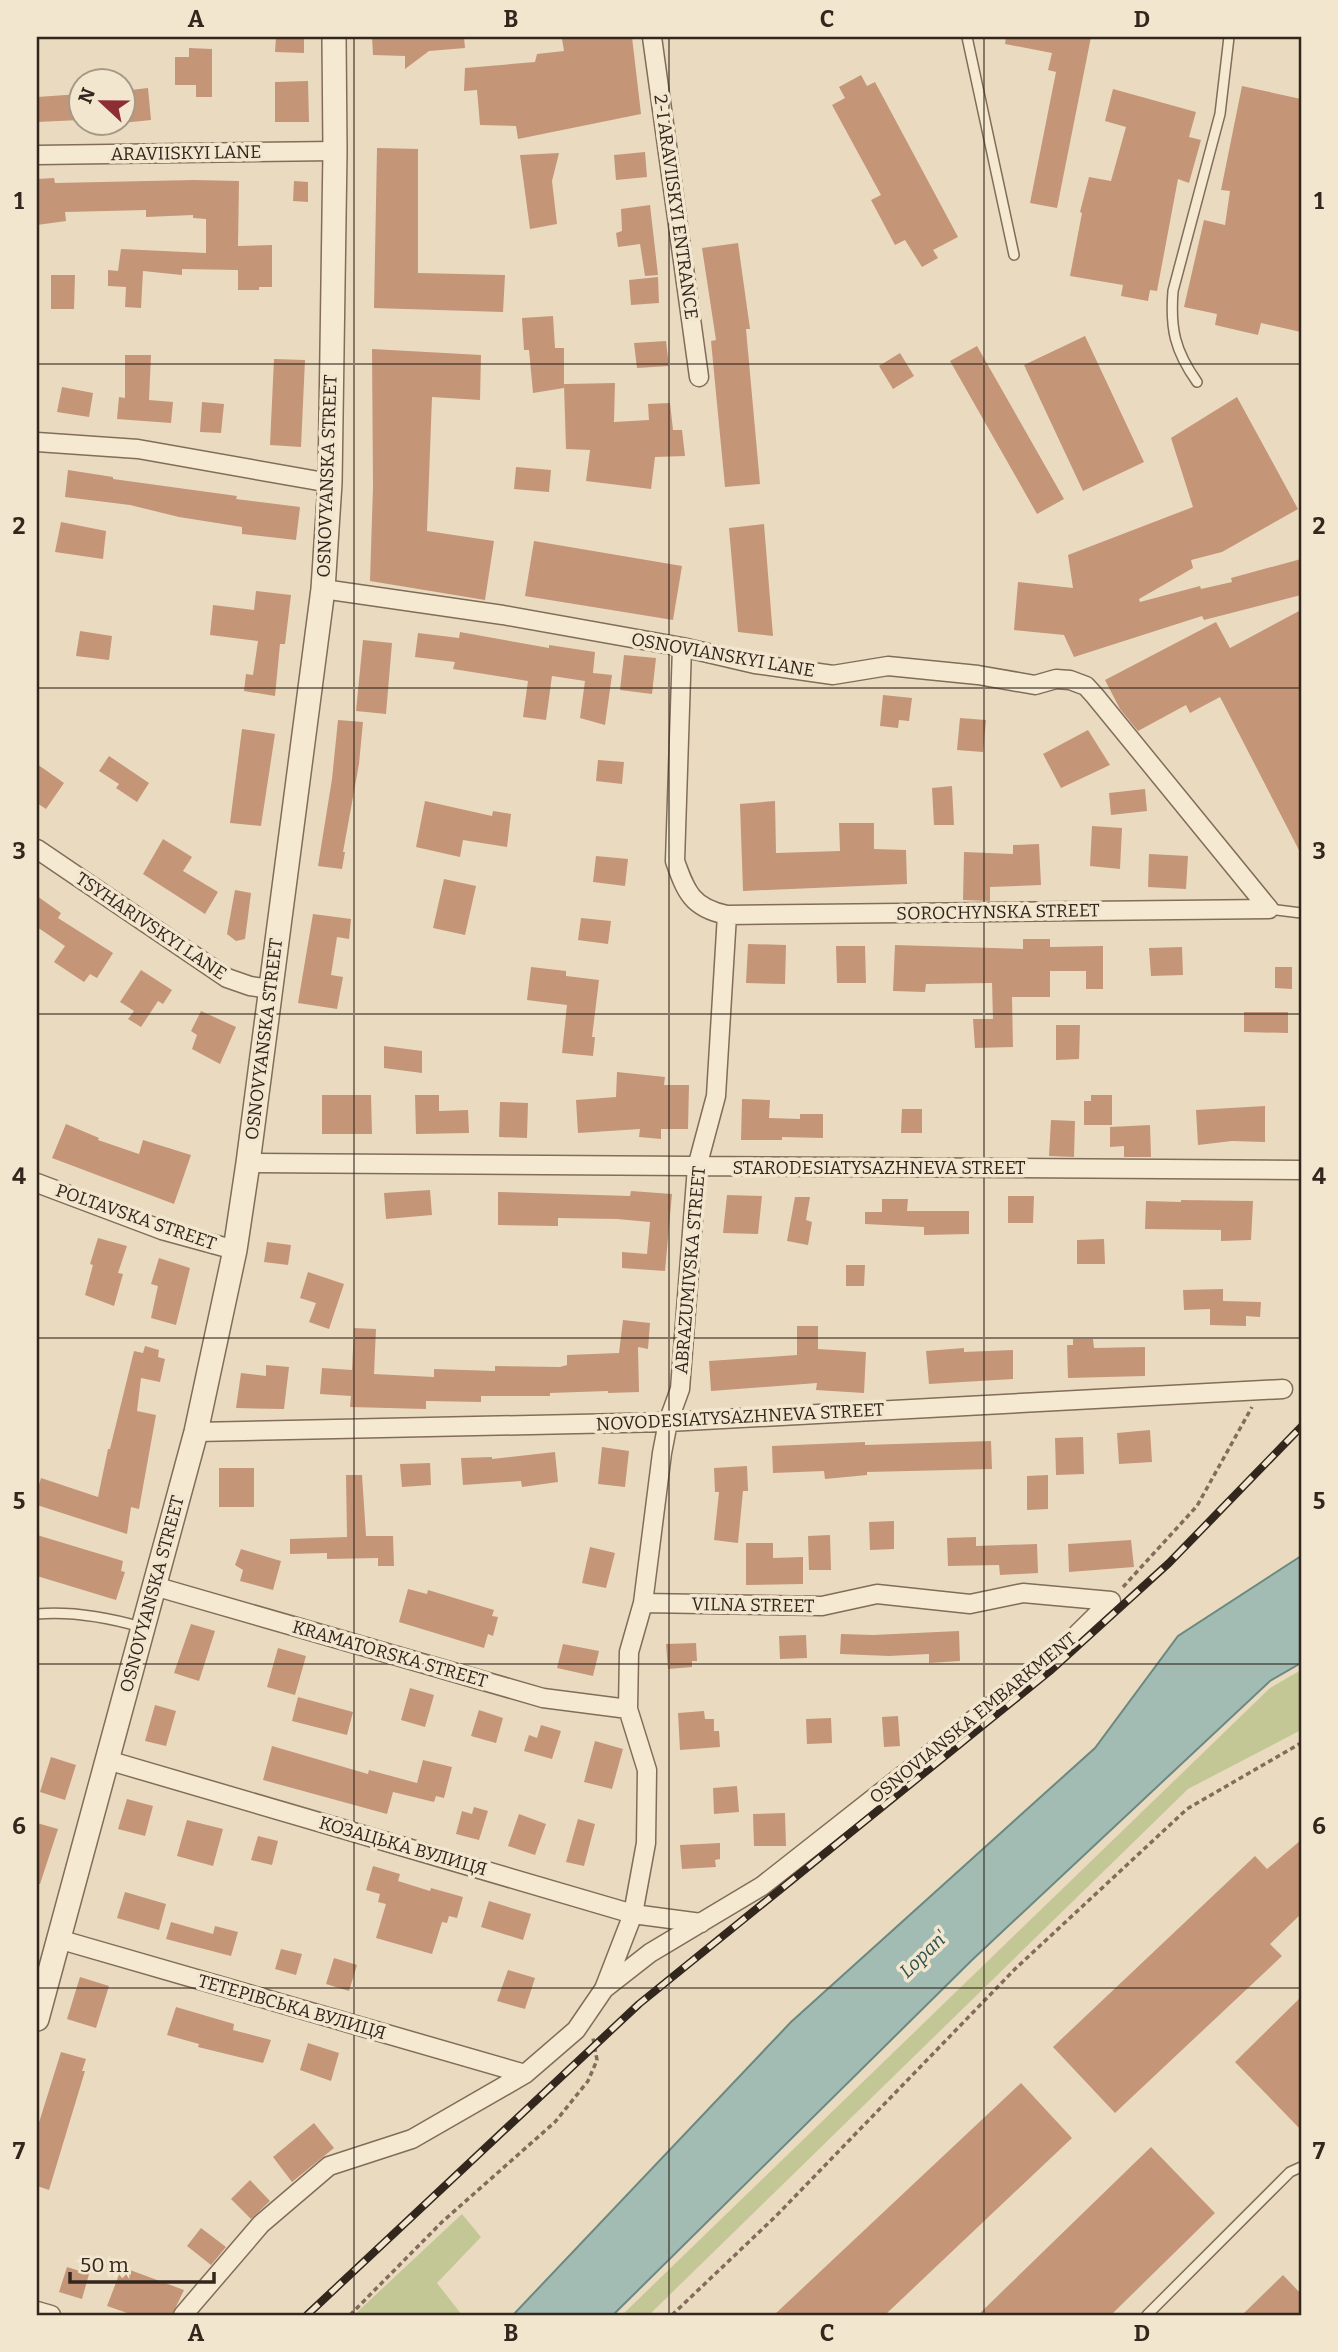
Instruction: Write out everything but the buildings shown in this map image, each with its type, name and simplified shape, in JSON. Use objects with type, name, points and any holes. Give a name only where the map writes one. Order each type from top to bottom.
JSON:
[{"type":"street","name":"OSNOVYANSKA STREET","points":[[37,2019],[196,1432],[235,1250],[248,1164],[323,589],[330,483],[334,37]]},
{"type":"street","name":"2-I ARAVIISKYI ENTRANCE","points":[[652,37],[699,377]]},
{"type":"street","name":"ARAVIISKYI LANE","points":[[37,155],[335,151]]},
{"type":"street","points":[[37,442],[138,449],[330,483]]},
{"type":"street","name":"OSNOVIANSKYI LANE","points":[[323,589],[503,615],[682,647],[755,664],[833,675],[888,666],[978,675],[1035,685],[1056,679],[1070,680],[1086,686],[1269,909]]},
{"type":"street","points":[[682,647],[675,861],[685,890],[702,906],[714,913],[727,915]]},
{"type":"street","name":"TSYHARIVSKYI LANE","points":[[37,849],[227,978],[270,989]]},
{"type":"street","name":"SOROCHYNSKA STREET","points":[[727,915],[1269,909]]},
{"type":"street","name":"ABRAZUMIVSKA STREET","points":[[604,1989],[633,1913],[646,1843],[647,1770],[628,1709],[629,1652],[643,1603],[668,1422],[680,1389],[697,1167],[716,1096],[727,915]]},
{"type":"street","name":"STARODESIATYSAZHNEVA STREET","points":[[248,1164],[1301,1170]]},
{"type":"street","name":"POLTAVSKA STREET","points":[[37,1183],[162,1230],[235,1250]]},
{"type":"street","name":"NOVODESIATYSAZHNEVA STREET","points":[[196,1432],[668,1422],[1283,1389]]},
{"type":"street","name":"KRAMATORSKA STREET","points":[[154,1586],[543,1699],[628,1709]]},
{"type":"street","name":"VILNA STREET","points":[[643,1603],[822,1606],[877,1594],[970,1604],[1023,1593],[1111,1601]]},
{"type":"street","name":"OSNOVIANSKA EMBARKMENT","points":[[604,1989],[650,1953],[762,1886],[1036,1672],[1111,1601]]},
{"type":"street","name":"КОЗАЦЬКА ВУЛИЦЯ","points":[[107,1760],[633,1913],[701,1923]]},
{"type":"street","name":"ТЕТЕРІВСЬКА ВУЛИЦЯ","points":[[58,1940],[525,2074]]},
{"type":"street","points":[[183,2315],[261,2224],[329,2166],[412,2139],[525,2074],[576,2030],[604,1989]]},
{"type":"street","points":[[37,2311],[51,2315]]},
{"type":"lane","points":[[967,37],[1014,255]]},
{"type":"lane","points":[[1197,382],[1183,362],[1174,339],[1171,315],[1173,291],[1220,114],[1229,37]]},
{"type":"lane","points":[[1269,909],[1301,914]]},
{"type":"lane","points":[[37,1614],[60,1612],[107,1617],[143,1627]]},
{"type":"lane","points":[[1147,2315],[1290,2172],[1301,2167]]},
{"type":"path","points":[[1111,1601],[1197,1506],[1253,1407]]},
{"type":"path","points":[[672,2315],[776,2216],[1015,1969],[1186,1809],[1301,1744]]},
{"type":"path","points":[[350,2315],[442,2222],[555,2122],[588,2081],[597,2060],[592,2034],[592,2007]]},
{"type":"green space","points":[[1301,1670],[1301,1730],[1188,1789],[649,2315],[622,2315],[1270,1688]]},
{"type":"green space","points":[[462,2214],[481,2237],[437,2283],[462,2315],[354,2315]]},
{"type":"water","name":"Lopan'","points":[[1301,1556],[1301,1663],[1270,1681],[971,1961],[613,2315],[513,2315],[791,2022],[1095,1748],[1178,1636]]},
{"type":"railway","points":[[307,2315],[639,2004],[1050,1671],[1169,1563],[1301,1427]]}]
